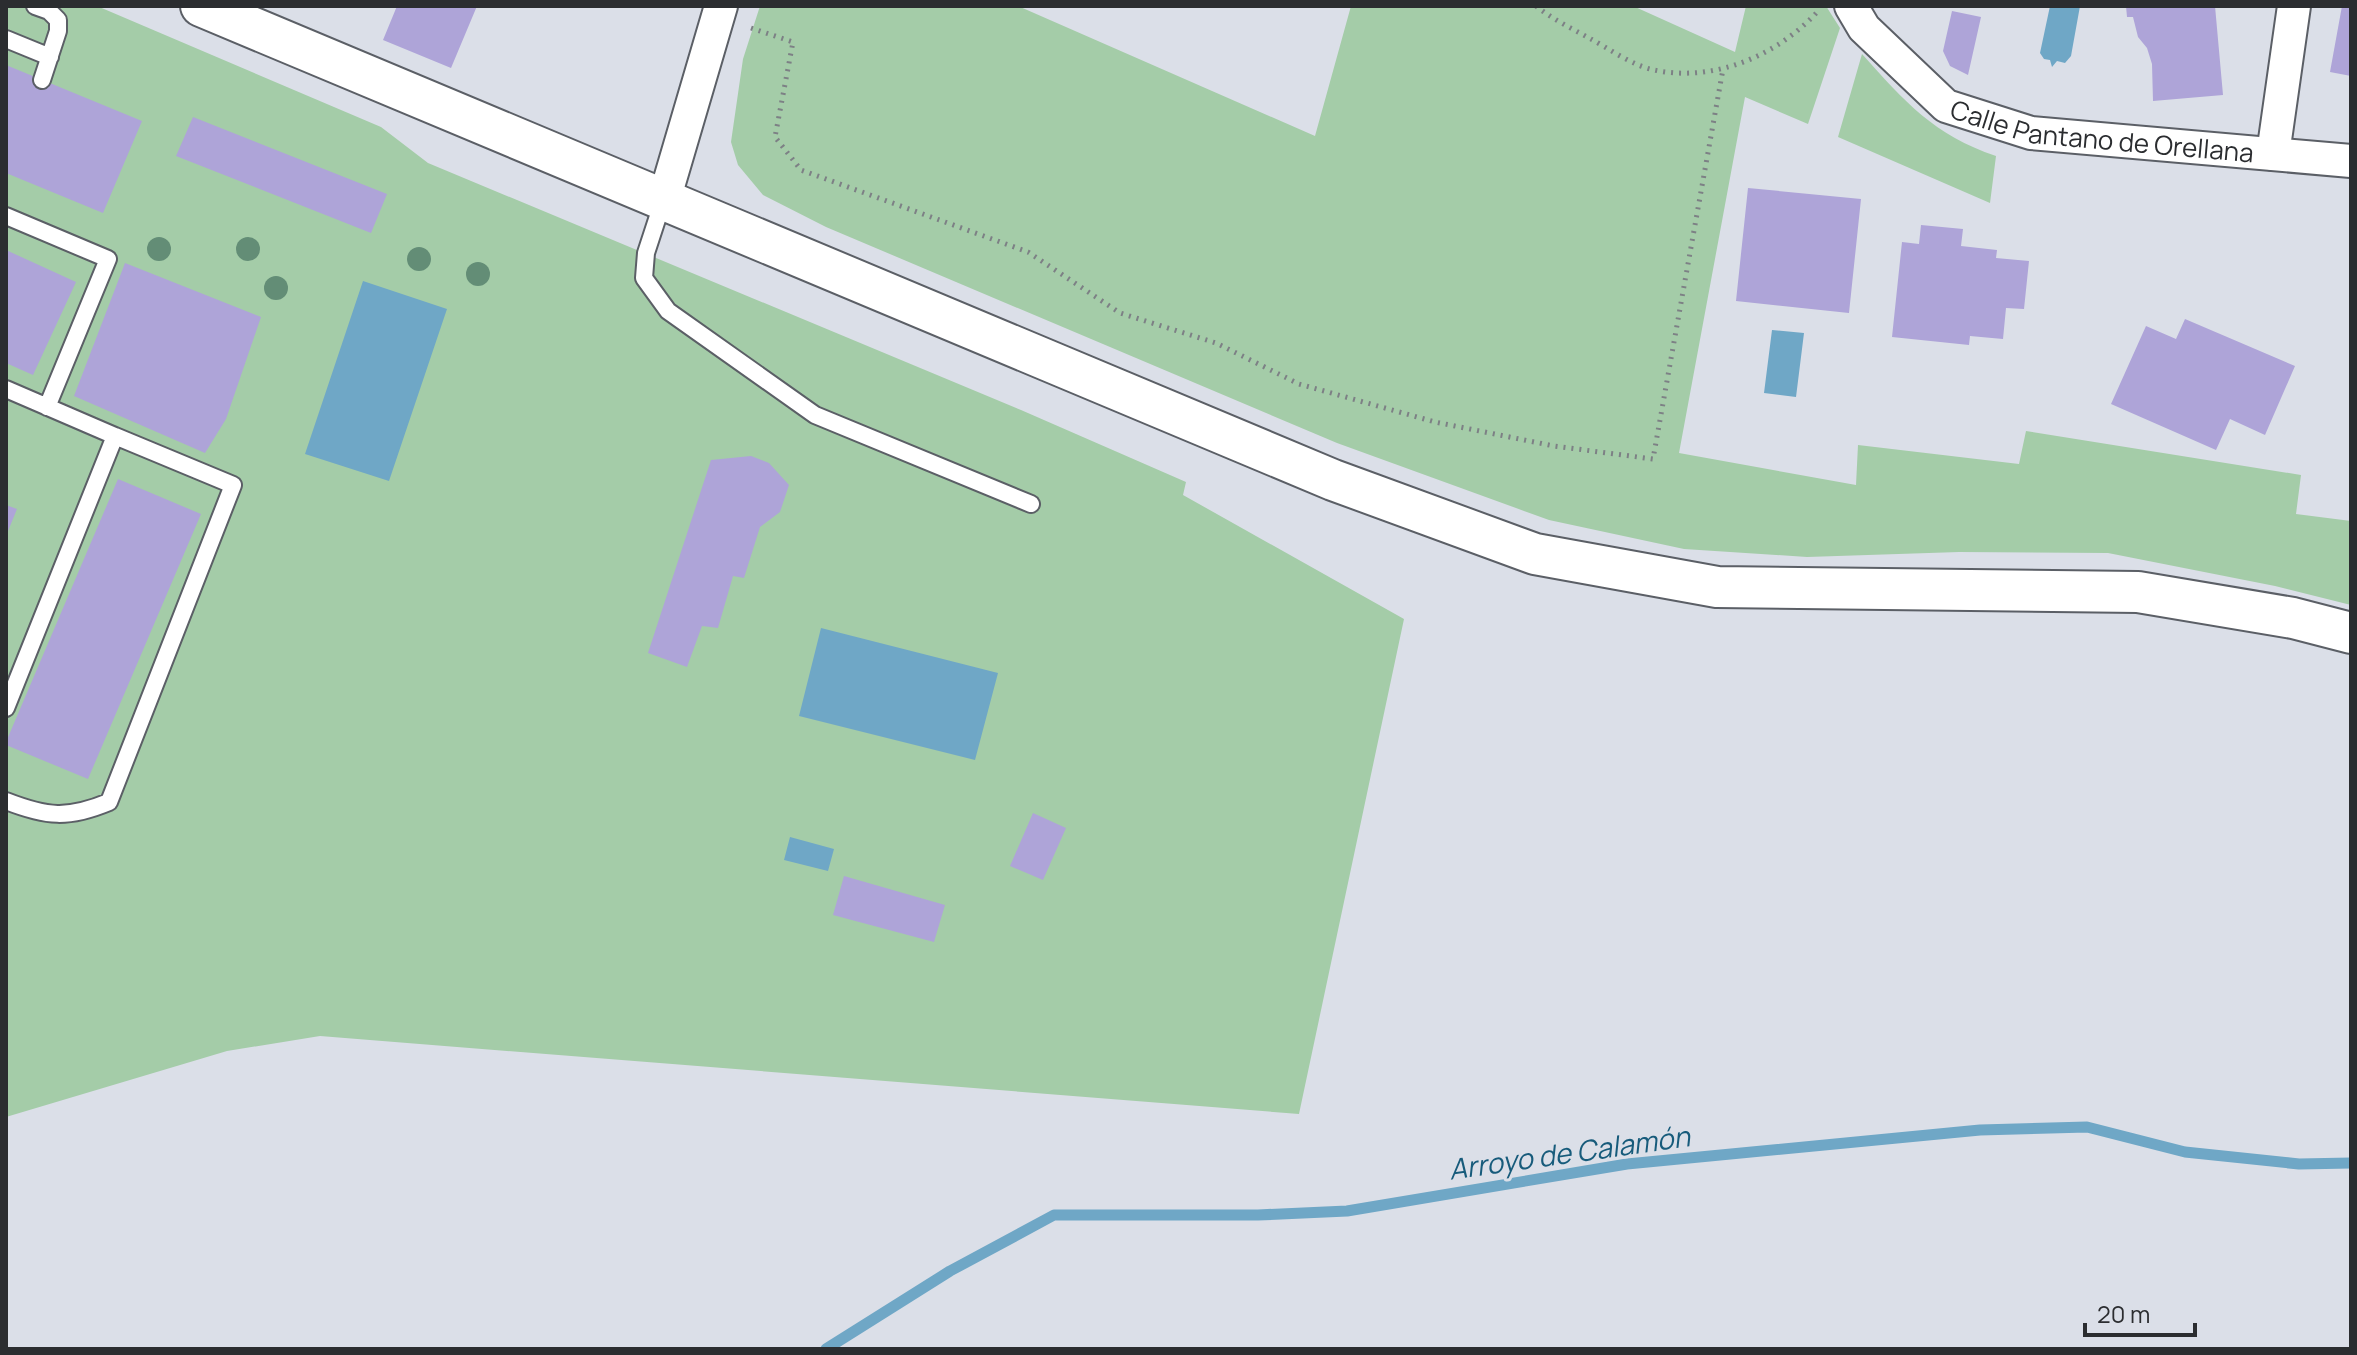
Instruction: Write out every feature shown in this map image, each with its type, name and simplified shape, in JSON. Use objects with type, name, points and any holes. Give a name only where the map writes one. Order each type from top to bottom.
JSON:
[{"type":"street","points":[[201,6],[1333,480],[1535,554],[1717,587],[2138,592],[2293,618],[2351,633]]},
{"type":"street","name":"Calle Pantano de Orellana","points":[[1851,6],[1864,28],[1946,106],[2031,133],[2351,161]]},
{"type":"street","points":[[2273,154],[2294,6]]},
{"type":"street","points":[[664,200],[719,12]]},
{"type":"lane","points":[[35,6],[49,11],[58,20],[58,31],[42,80]]},
{"type":"lane","points":[[6,39],[50,57]]},
{"type":"lane","points":[[664,200],[646,253],[644,278],[668,311],[815,415],[1031,504]]},
{"type":"lane","points":[[6,216],[108,259],[47,407]]},
{"type":"lane","points":[[6,389],[233,485],[109,802],[82,814],[52,816],[6,801]]},
{"type":"lane","points":[[6,708],[115,436]]},
{"type":"path","points":[[1536,6],[1651,70],[1689,75],[1723,69],[1764,53],[1805,26],[1822,6]]},
{"type":"path","points":[[719,12],[793,42],[775,137],[801,170],[1028,252],[1120,313],[1216,343],[1299,384],[1435,422],[1554,446],[1653,459],[1723,69]]},
{"type":"green space","points":[[6,6],[97,6],[381,127],[428,163],[1186,482],[1183,495],[1404,619],[1299,1114],[320,1036],[227,1051],[6,1117]]},
{"type":"green space","points":[[760,6],[1018,6],[1315,136],[1351,6],[1633,6],[1735,52],[1746,6],[1826,6],[1840,28],[1808,124],[1745,97],[1679,453],[1856,485],[1858,445],[2019,464],[2026,431],[2301,475],[2296,514],[2351,521],[2351,605],[2275,586],[2108,553],[1959,552],[1807,557],[1684,549],[1549,520],[1337,443],[826,227],[763,195],[738,165],[731,142],[743,59]]},
{"type":"green space","points":[[1862,54],[1922,115],[1955,138],[1996,156],[1990,203],[1838,137]]},
{"type":"water","points":[[2050,6],[2080,6],[2071,56],[2065,63],[2057,61],[2052,67],[2050,60],[2044,59],[2040,53]]},
{"type":"water","points":[[363,281],[447,309],[389,481],[305,454]]},
{"type":"water","points":[[1772,330],[1804,333],[1796,397],[1764,393]]},
{"type":"water","points":[[821,628],[998,673],[975,760],[799,716]]},
{"type":"water","points":[[790,837],[834,849],[828,871],[784,860]]},
{"type":"building","points":[[397,6],[477,6],[451,68],[383,40]]},
{"type":"building","points":[[2126,6],[2215,6],[2223,95],[2153,101],[2152,64],[2147,48],[2138,37],[2133,17],[2127,17]]},
{"type":"building","points":[[2342,6],[2351,6],[2351,76],[2330,72]]},
{"type":"building","points":[[1952,11],[1981,17],[1968,75],[1950,66],[1943,51]]},
{"type":"building","points":[[6,65],[142,121],[103,213],[6,173]]},
{"type":"building","points":[[193,117],[387,194],[371,233],[176,156]]},
{"type":"building","points":[[1748,188],[1861,199],[1849,313],[1736,301]]},
{"type":"building","points":[[1921,225],[1963,229],[1961,246],[1997,250],[1996,258],[2029,261],[2024,309],[2006,308],[2003,339],[1970,336],[1969,345],[1892,337],[1902,242],[1919,244]]},
{"type":"building","points":[[6,250],[76,282],[33,375],[6,363]]},
{"type":"building","points":[[125,263],[261,317],[226,419],[205,453],[74,396]]},
{"type":"building","points":[[2185,319],[2295,366],[2265,435],[2230,419],[2216,450],[2111,404],[2146,326],[2176,339]]},
{"type":"building","points":[[751,456],[769,463],[789,485],[780,512],[760,527],[744,578],[733,576],[718,628],[702,626],[687,667],[648,653],[711,460]]},
{"type":"building","points":[[118,479],[201,514],[88,779],[6,745],[6,742]]},
{"type":"building","points":[[6,505],[17,509],[6,536]]},
{"type":"building","points":[[1033,813],[1066,828],[1043,880],[1010,866]]},
{"type":"building","points":[[844,876],[945,905],[934,942],[833,915]]},
{"type":"waterway","name":"Arroyo de Calamón","points":[[826,1349],[950,1271],[1054,1215],[1258,1215],[1347,1211],[1627,1164],[1980,1130],[2087,1127],[2185,1152],[2299,1164],[2351,1163]]}]
